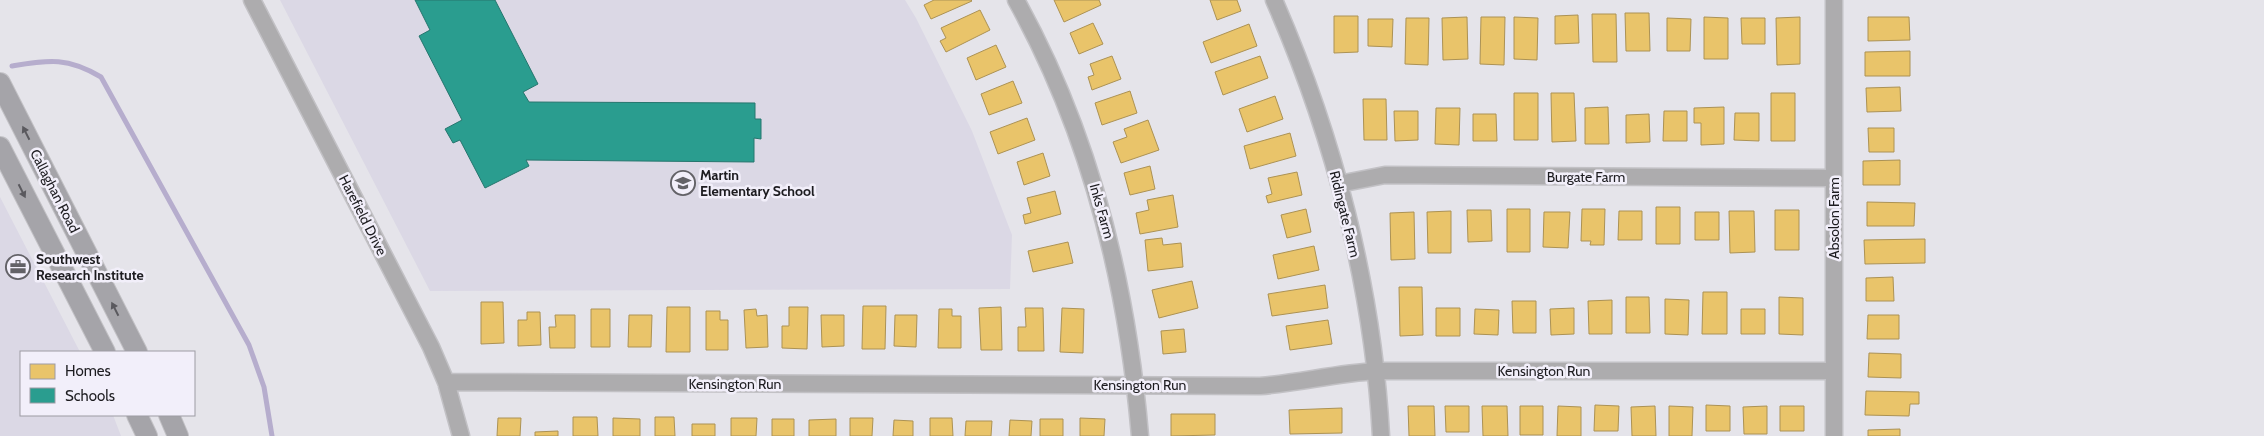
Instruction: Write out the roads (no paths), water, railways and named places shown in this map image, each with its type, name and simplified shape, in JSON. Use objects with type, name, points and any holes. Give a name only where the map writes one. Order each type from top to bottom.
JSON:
[{"type":"main road","name":"Callaghan Road","points":[[0,83],[137,351]]},
{"type":"main road","name":"Callaghan Road","points":[[0,147],[104,351]]},
{"type":"main road","points":[[137,416],[147,436]]},
{"type":"main road","points":[[168,416],[178,436]]},
{"type":"street","name":"Harefield Drive","points":[[252,0],[431,347],[446,382],[461,436]]},
{"type":"street","name":"Inks Farm","points":[[1016,0],[1069,110],[1091,173],[1110,238],[1136,385],[1140,436]]},
{"type":"street","name":"Ridingate Farm","points":[[1274,0],[1314,100],[1339,184],[1364,290],[1376,371],[1381,436]]},
{"type":"street","name":"Absolon Farm","points":[[1834,0],[1834,436]]},
{"type":"street","name":"Burgate Farm","points":[[1339,184],[1385,175],[1834,178]]},
{"type":"street","name":"Kensington Run","points":[[446,382],[1260,386],[1291,384],[1357,372],[1376,371],[1834,371]]},
{"type":"waterway","points":[[12,66],[37,62],[68,63],[101,77],[249,345],[264,387],[272,436]]},
{"type":"place","name":"Martin Elementary School","points":[[683,183]]},
{"type":"place","name":"Southwest Research Institute","points":[[18,267]]}]
